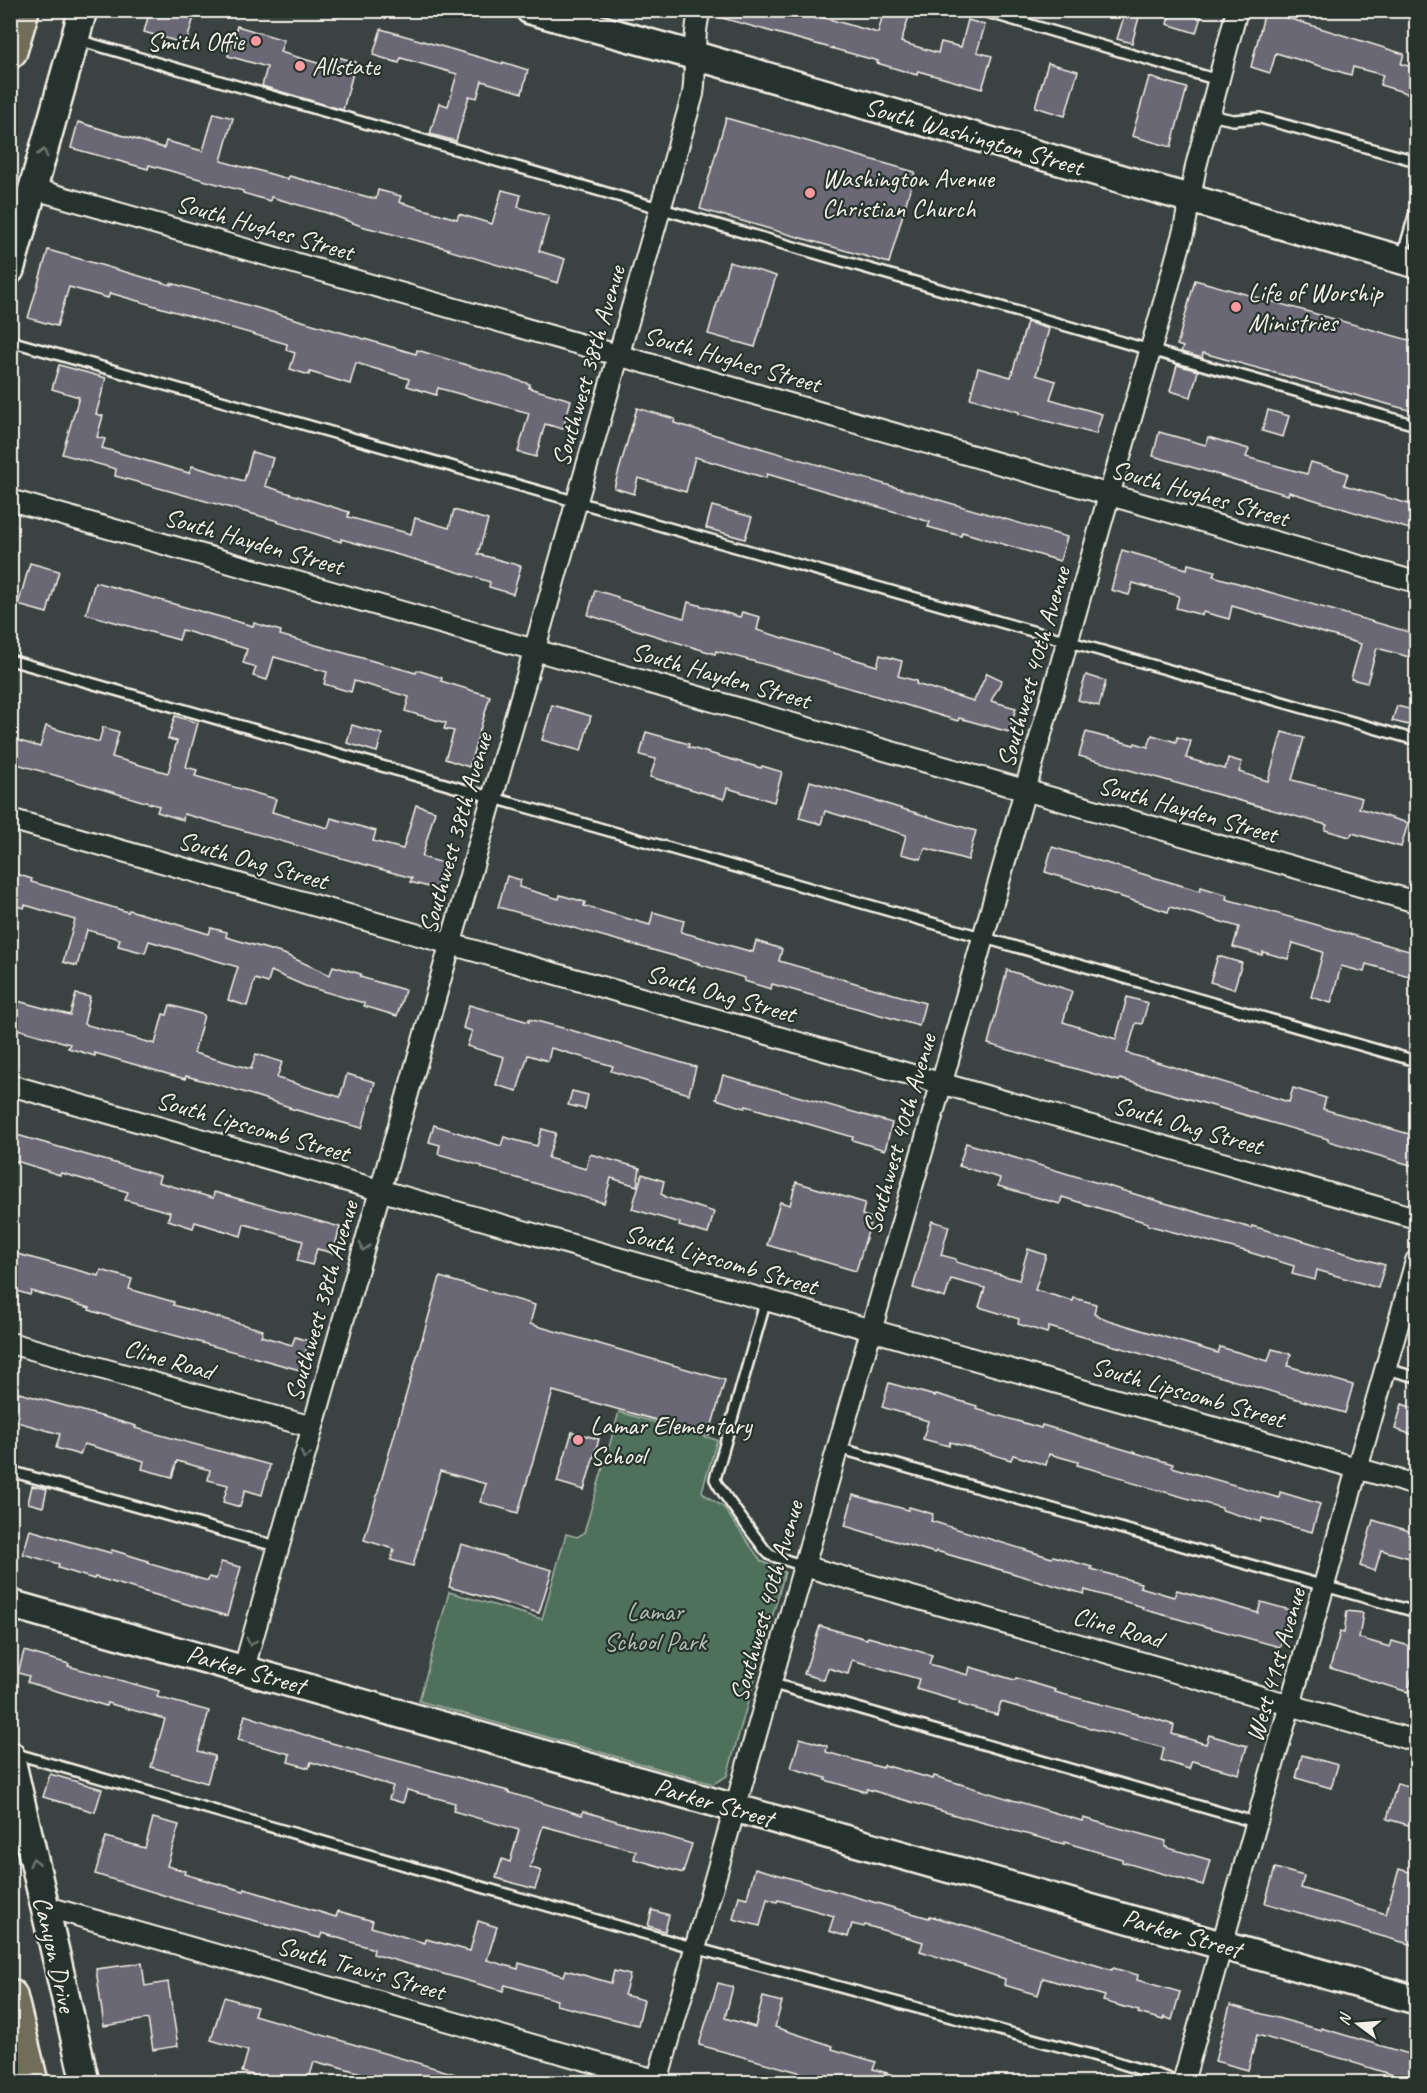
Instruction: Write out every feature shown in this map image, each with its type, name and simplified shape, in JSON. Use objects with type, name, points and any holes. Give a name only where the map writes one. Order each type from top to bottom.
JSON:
[{"type":"highway","points":[[10,51],[22,10]]},
{"type":"highway","points":[[14,2010],[33,2082]]},
{"type":"main road","points":[[10,270],[83,10]]},
{"type":"main road","name":"South Washington Street","points":[[531,10],[1409,262]]},
{"type":"main road","name":"Parker Street","points":[[10,1604],[244,1668],[1416,2000]]},
{"type":"main road","name":"Canyon Drive","points":[[10,1754],[85,2082]]},
{"type":"street","name":"Southwest 38th Avenue","points":[[244,1668],[693,94],[700,10]]},
{"type":"street","name":"Southwest 40th Avenue","points":[[659,2082],[770,1683],[1184,231],[1209,115],[1237,10]]},
{"type":"street","name":"South Hughes Street","points":[[34,189],[1416,582]]},
{"type":"street","name":"South Hayden Street","points":[[10,500],[1416,902]]},
{"type":"street","name":"South Ong Street","points":[[10,819],[1416,1218]]},
{"type":"street","name":"South Lipscomb Street","points":[[10,1085],[1416,1485]]},
{"type":"street","name":"West 41st Avenue","points":[[1181,2082],[1258,1823],[1416,1261]]},
{"type":"street","name":"Cline Road","points":[[10,1343],[312,1427]]},
{"type":"street","name":"Cline Road","points":[[804,1566],[1416,1741]]},
{"type":"street","name":"South Travis Street","points":[[44,1906],[659,2082]]},
{"type":"lane","points":[[980,10],[1218,80]]},
{"type":"lane","points":[[75,39],[1150,350],[1416,424]]},
{"type":"lane","points":[[1209,115],[1233,120],[1260,118],[1416,161]]},
{"type":"lane","points":[[1409,262],[1416,209]]},
{"type":"lane","points":[[10,341],[1416,740]]},
{"type":"lane","points":[[10,660],[1416,1061]]},
{"type":"lane","points":[[766,1300],[716,1485],[725,1493],[765,1551],[770,1555],[804,1566]]},
{"type":"lane","points":[[1386,1369],[1416,1377]]},
{"type":"lane","points":[[838,1448],[1416,1612]]},
{"type":"lane","points":[[10,1471],[279,1547]]},
{"type":"lane","points":[[770,1683],[1258,1823]]},
{"type":"lane","points":[[10,1754],[695,1948],[1107,2059],[1181,2082]]},
{"type":"green space","name":"Lamar School Park","points":[[619,1412],[717,1440],[702,1491],[724,1508],[761,1561],[785,1572],[727,1776],[713,1784],[419,1701],[449,1592],[542,1619],[566,1534],[577,1537],[584,1533]]},
{"type":"building","points":[[150,10],[196,10],[186,44],[144,32]]},
{"type":"building","points":[[712,10],[787,10],[878,33],[884,10],[911,10],[901,42],[938,53],[941,42],[961,47],[968,20],[985,25],[977,52],[992,56],[982,89],[918,71],[917,75],[877,63],[878,61],[711,15]]},
{"type":"building","points":[[1126,10],[1141,10],[1132,43],[1117,39]]},
{"type":"building","points":[[1171,10],[1203,10],[1196,33],[1167,24]]},
{"type":"building","points":[[1265,11],[1404,54],[1401,64],[1416,68],[1410,94],[1380,85],[1383,75],[1353,67],[1351,75],[1276,53],[1270,73],[1251,67]]},
{"type":"building","points":[[237,26],[284,40],[280,52],[331,67],[334,56],[356,62],[343,110],[262,86],[267,67],[228,56]]},
{"type":"building","points":[[381,29],[528,70],[522,93],[482,81],[477,98],[469,96],[456,141],[430,134],[439,103],[448,106],[457,74],[401,58],[399,63],[373,55]]},
{"type":"building","points":[[1048,63],[1078,71],[1065,116],[1035,107]]},
{"type":"building","points":[[1149,77],[1187,88],[1171,147],[1132,136]]},
{"type":"building","points":[[214,113],[233,118],[221,161],[250,169],[288,179],[289,176],[376,199],[378,190],[401,196],[399,202],[457,219],[459,214],[492,224],[502,190],[521,195],[518,207],[549,216],[539,251],[565,259],[558,283],[449,249],[361,226],[327,213],[271,197],[270,201],[243,193],[243,191],[149,165],[148,169],[71,148],[78,122],[164,148],[166,141],[203,151]]},
{"type":"building","points":[[726,118],[915,172],[889,263],[700,209]]},
{"type":"building","points":[[48,250],[416,354],[417,350],[530,384],[529,388],[571,400],[563,429],[545,424],[536,457],[518,452],[529,413],[438,388],[436,395],[407,386],[409,379],[356,363],[350,384],[310,372],[309,375],[290,369],[295,353],[286,350],[287,344],[110,293],[108,298],[69,287],[57,326],[28,318]]},
{"type":"building","points":[[729,262],[776,276],[755,347],[708,334]]},
{"type":"building","points":[[1195,280],[1416,342],[1416,412],[1203,353],[1202,358],[1181,352],[1183,347],[1177,345]]},
{"type":"building","points":[[1027,322],[1049,329],[1036,375],[1056,381],[1050,399],[1102,414],[1096,434],[1019,414],[1019,412],[970,398],[978,368],[1011,377]]},
{"type":"building","points":[[59,365],[106,378],[96,414],[103,416],[97,437],[105,439],[102,448],[189,473],[192,466],[244,481],[252,452],[273,458],[265,486],[349,512],[348,517],[411,534],[415,518],[449,528],[454,510],[488,520],[478,554],[521,566],[513,594],[489,587],[490,582],[445,568],[341,539],[341,542],[278,521],[115,476],[116,469],[62,454],[79,397],[52,389]]},
{"type":"building","points":[[1177,365],[1198,371],[1191,397],[1170,391]]},
{"type":"building","points":[[637,408],[675,419],[674,423],[1067,537],[1060,561],[962,532],[961,536],[928,527],[930,522],[767,474],[766,478],[695,457],[686,492],[638,478],[634,494],[614,488]]},
{"type":"building","points":[[1268,410],[1289,416],[1283,437],[1262,431]]},
{"type":"building","points":[[1159,432],[1206,445],[1208,437],[1249,449],[1246,457],[1307,474],[1311,462],[1348,473],[1344,485],[1416,506],[1416,531],[1289,492],[1288,495],[1153,456]]},
{"type":"building","points":[[712,506],[752,517],[745,539],[706,528]]},
{"type":"building","points":[[1122,550],[1187,569],[1188,564],[1215,571],[1213,576],[1416,634],[1416,659],[1377,648],[1367,683],[1351,679],[1361,644],[1232,606],[1229,619],[1203,612],[1202,615],[1176,608],[1179,596],[1133,583],[1129,595],[1111,590]]},
{"type":"building","points":[[30,563],[59,571],[47,613],[18,605]]},
{"type":"building","points":[[95,582],[253,626],[254,623],[281,631],[280,635],[416,673],[417,670],[442,678],[441,681],[490,696],[469,767],[445,759],[454,731],[444,729],[446,723],[405,711],[409,697],[354,681],[351,692],[324,684],[327,672],[274,657],[267,680],[253,676],[256,667],[243,663],[247,649],[182,630],[179,640],[86,614]]},
{"type":"building","points":[[595,590],[684,618],[688,602],[740,617],[742,612],[760,617],[757,630],[877,666],[880,655],[902,661],[898,676],[917,681],[916,684],[974,701],[987,673],[1002,680],[991,701],[1016,708],[1009,732],[959,718],[958,721],[716,651],[715,654],[588,615]]},
{"type":"building","points":[[1086,675],[1106,681],[1099,706],[1078,700]]},
{"type":"building","points":[[552,705],[591,716],[581,751],[542,740]]},
{"type":"building","points":[[1397,706],[1413,710],[1409,725],[1392,721]]},
{"type":"building","points":[[175,716],[198,723],[186,767],[197,770],[195,776],[276,799],[272,812],[328,828],[331,818],[376,831],[373,841],[403,849],[416,805],[435,811],[422,857],[443,863],[436,889],[410,882],[412,878],[184,814],[183,820],[157,812],[159,806],[10,762],[10,738],[40,747],[46,726],[99,742],[103,727],[119,732],[112,757],[168,773],[177,741],[168,739]]},
{"type":"building","points":[[352,725],[382,734],[377,752],[347,743]]},
{"type":"building","points":[[646,732],[689,744],[688,747],[782,772],[774,802],[727,788],[724,799],[650,777],[656,759],[640,755]]},
{"type":"building","points":[[1086,732],[1148,747],[1152,735],[1176,742],[1177,737],[1191,741],[1186,758],[1225,769],[1228,758],[1242,762],[1239,772],[1268,781],[1282,732],[1304,738],[1292,780],[1362,798],[1359,808],[1408,823],[1401,847],[1352,833],[1350,837],[1325,830],[1327,825],[1079,756]]},
{"type":"building","points":[[810,781],[976,831],[968,860],[925,848],[921,859],[901,854],[906,835],[825,811],[821,824],[799,818]]},
{"type":"building","points":[[1052,847],[1200,891],[1201,887],[1227,895],[1226,899],[1416,953],[1416,978],[1366,964],[1364,972],[1341,966],[1331,1003],[1311,997],[1323,952],[1293,943],[1288,959],[1233,947],[1239,927],[1170,907],[1168,912],[1045,872]]},
{"type":"building","points":[[10,872],[32,879],[31,882],[128,912],[129,910],[209,934],[211,928],[227,932],[226,937],[284,954],[330,975],[333,966],[361,974],[360,977],[405,990],[397,1016],[364,1006],[364,1003],[305,986],[271,971],[268,983],[255,979],[247,1006],[228,1000],[238,967],[149,941],[145,953],[118,946],[120,939],[87,930],[77,966],[63,962],[75,920],[25,905],[24,908],[10,904]]},
{"type":"building","points":[[507,876],[521,880],[519,887],[559,899],[560,895],[585,902],[584,906],[650,925],[653,912],[684,921],[681,932],[753,952],[756,941],[782,949],[779,961],[925,1003],[919,1026],[772,984],[771,989],[699,963],[498,907]]},
{"type":"building","points":[[1218,956],[1242,963],[1234,989],[1210,982]]},
{"type":"building","points":[[1007,970],[1072,991],[1063,1022],[1116,1039],[1127,997],[1148,1003],[1142,1024],[1136,1023],[1127,1053],[1289,1102],[1293,1088],[1326,1098],[1323,1109],[1416,1136],[1414,1166],[1120,1079],[1119,1081],[988,1044]]},
{"type":"building","points":[[76,994],[90,997],[84,1024],[155,1044],[163,1014],[167,1015],[170,1005],[204,1015],[194,1053],[251,1069],[256,1054],[282,1062],[277,1078],[340,1097],[347,1074],[375,1082],[362,1128],[186,1076],[185,1079],[95,1053],[95,1056],[68,1048],[70,1044],[10,1027],[10,999],[70,1015]]},
{"type":"building","points":[[469,1005],[529,1022],[529,1019],[574,1031],[696,1067],[689,1094],[611,1071],[613,1066],[551,1048],[548,1061],[528,1055],[517,1091],[496,1085],[504,1057],[467,1046],[472,1031],[463,1028]]},
{"type":"building","points":[[723,1075],[892,1123],[885,1150],[852,1140],[853,1137],[716,1099]]},
{"type":"building","points":[[572,1091],[588,1095],[585,1109],[568,1105]]},
{"type":"building","points":[[434,1125],[501,1146],[504,1137],[537,1146],[542,1129],[556,1133],[548,1158],[586,1169],[590,1154],[640,1168],[637,1186],[611,1178],[604,1203],[482,1168],[482,1166],[438,1154],[440,1145],[429,1142]]},
{"type":"building","points":[[10,1133],[160,1176],[158,1182],[213,1198],[214,1192],[340,1227],[333,1253],[317,1249],[312,1265],[297,1261],[303,1241],[244,1224],[241,1236],[195,1222],[193,1228],[168,1220],[170,1212],[125,1200],[128,1192],[61,1173],[60,1175],[10,1159]]},
{"type":"building","points":[[966,1143],[1141,1196],[1385,1265],[1378,1288],[1317,1270],[1315,1280],[1292,1274],[1294,1266],[1245,1251],[1147,1225],[1148,1223],[1062,1197],[1060,1204],[998,1186],[1000,1178],[959,1166]]},
{"type":"building","points":[[642,1174],[664,1181],[661,1194],[665,1197],[714,1212],[708,1234],[632,1209]]},
{"type":"building","points":[[796,1182],[865,1203],[862,1215],[872,1218],[856,1271],[767,1245],[780,1202],[790,1205]]},
{"type":"building","points":[[932,1221],[949,1226],[941,1255],[956,1259],[956,1262],[1019,1280],[1028,1249],[1046,1255],[1035,1290],[1073,1301],[1074,1298],[1096,1304],[1094,1314],[1108,1320],[1218,1353],[1220,1347],[1268,1361],[1272,1349],[1291,1354],[1288,1366],[1353,1385],[1345,1413],[1049,1327],[1047,1333],[1018,1324],[1019,1319],[979,1307],[985,1288],[951,1279],[945,1298],[913,1288]]},
{"type":"building","points":[[10,1252],[99,1276],[101,1270],[132,1279],[129,1289],[174,1302],[173,1305],[263,1330],[261,1336],[292,1345],[295,1337],[309,1341],[300,1370],[133,1324],[89,1310],[90,1308],[31,1291],[30,1295],[10,1289]]},
{"type":"building","points":[[440,1277],[535,1305],[530,1324],[725,1380],[709,1435],[553,1391],[518,1513],[480,1502],[486,1484],[440,1471],[413,1566],[391,1560],[394,1549],[364,1540]]},
{"type":"building","points":[[889,1383],[977,1406],[976,1409],[1041,1428],[1042,1425],[1173,1464],[1172,1467],[1279,1498],[1280,1492],[1320,1504],[1312,1532],[1262,1518],[1261,1522],[1222,1510],[1222,1508],[1126,1481],[1126,1479],[1077,1465],[1078,1462],[1049,1454],[1046,1465],[1013,1455],[1011,1460],[950,1442],[949,1446],[923,1439],[928,1421],[882,1407]]},
{"type":"building","points":[[16,1392],[270,1465],[262,1495],[245,1490],[240,1507],[223,1502],[228,1485],[208,1480],[210,1470],[177,1461],[172,1477],[142,1469],[144,1461],[84,1444],[80,1455],[56,1448],[60,1434],[10,1420],[10,1411]]},
{"type":"building","points":[[1402,1404],[1416,1409],[1416,1436],[1395,1429]]},
{"type":"building","points":[[572,1432],[599,1439],[584,1490],[557,1482]]},
{"type":"building","points":[[32,1486],[47,1489],[43,1507],[28,1503]]},
{"type":"building","points":[[853,1495],[908,1510],[909,1507],[933,1514],[931,1521],[1052,1558],[1053,1556],[1092,1567],[1091,1569],[1141,1583],[1140,1587],[1174,1597],[1177,1590],[1258,1613],[1261,1602],[1290,1610],[1280,1647],[1142,1609],[1143,1607],[1085,1590],[1084,1594],[845,1526]]},
{"type":"building","points":[[1373,1520],[1416,1533],[1416,1560],[1381,1550],[1375,1571],[1360,1566]]},
{"type":"building","points":[[30,1530],[111,1553],[112,1550],[208,1581],[209,1577],[216,1579],[221,1562],[241,1567],[227,1616],[95,1577],[94,1579],[58,1568],[59,1564],[23,1554]]},
{"type":"building","points":[[461,1544],[552,1570],[539,1613],[449,1587]]},
{"type":"building","points":[[1347,1611],[1363,1613],[1359,1638],[1390,1647],[1392,1641],[1416,1648],[1416,1662],[1408,1692],[1330,1668],[1340,1632],[1344,1633]]},
{"type":"building","points":[[820,1626],[932,1655],[929,1664],[968,1675],[970,1667],[1015,1680],[1016,1678],[1056,1690],[1055,1692],[1152,1718],[1174,1725],[1172,1734],[1206,1744],[1209,1735],[1247,1746],[1239,1774],[1192,1761],[1189,1769],[1161,1760],[1164,1748],[1001,1702],[997,1715],[959,1704],[960,1702],[916,1689],[919,1679],[852,1660],[848,1674],[828,1668],[824,1680],[804,1674]]},
{"type":"building","points":[[24,1651],[69,1664],[68,1666],[159,1691],[157,1697],[209,1711],[198,1751],[215,1756],[207,1783],[151,1767],[165,1719],[107,1703],[106,1706],[27,1682],[29,1676],[18,1673]]},
{"type":"building","points":[[245,1715],[317,1739],[508,1791],[582,1815],[583,1811],[692,1844],[683,1873],[634,1859],[636,1851],[543,1826],[530,1867],[541,1871],[535,1889],[496,1878],[502,1859],[510,1862],[519,1830],[453,1811],[455,1803],[407,1790],[403,1803],[389,1799],[393,1786],[311,1762],[309,1768],[288,1762],[290,1754],[238,1740]]},
{"type":"building","points":[[800,1738],[827,1746],[826,1752],[883,1768],[884,1765],[933,1779],[934,1776],[1082,1821],[1083,1818],[1166,1841],[1165,1847],[1210,1860],[1203,1885],[1122,1862],[1122,1859],[1064,1842],[1064,1844],[962,1817],[867,1789],[866,1792],[791,1768]]},
{"type":"building","points":[[1302,1755],[1338,1765],[1331,1788],[1296,1778]]},
{"type":"building","points":[[50,1774],[102,1789],[95,1812],[43,1797]]},
{"type":"building","points":[[1397,1783],[1416,1788],[1416,1811],[1412,1826],[1387,1819]]},
{"type":"building","points":[[153,1818],[179,1825],[167,1866],[185,1871],[184,1874],[244,1891],[245,1889],[336,1917],[338,1911],[373,1921],[371,1927],[425,1943],[426,1939],[470,1951],[478,1921],[497,1927],[487,1960],[518,1969],[519,1963],[564,1976],[566,1970],[611,1983],[614,1971],[630,1975],[624,1995],[644,2000],[638,2025],[556,2005],[557,2000],[505,1985],[503,1991],[373,1954],[374,1949],[322,1933],[320,1938],[192,1904],[95,1874],[106,1837],[145,1848]]},
{"type":"building","points":[[755,1868],[929,1918],[930,1916],[971,1927],[1112,1970],[1113,1968],[1138,1975],[1137,1980],[1180,1992],[1172,2020],[1164,2017],[1163,2020],[1138,2013],[1139,2011],[1103,2001],[1105,1996],[1043,1978],[1038,1995],[1004,1985],[1005,1979],[920,1951],[923,1942],[865,1925],[864,1927],[852,1924],[848,1937],[829,1931],[834,1916],[778,1900],[777,1902],[767,1899],[760,1926],[733,1919],[739,1896],[747,1898]]},
{"type":"building","points":[[1275,1868],[1304,1876],[1301,1888],[1386,1914],[1399,1869],[1416,1874],[1416,1946],[1265,1903]]},
{"type":"building","points":[[652,1910],[669,1915],[665,1931],[648,1926]]},
{"type":"building","points":[[142,1963],[145,1986],[168,1982],[178,2046],[153,2050],[148,2019],[104,2026],[96,1969]]},
{"type":"building","points":[[718,1983],[733,1987],[725,2018],[755,2027],[763,1997],[782,2002],[775,2027],[833,2046],[832,2049],[876,2062],[873,2069],[905,2078],[904,2082],[835,2082],[699,2045]]},
{"type":"building","points":[[224,1997],[257,2007],[254,2015],[469,2078],[469,2082],[385,2082],[386,2080],[314,2062],[308,2082],[277,2082],[242,2072],[248,2051],[211,2040]]},
{"type":"building","points":[[1230,2005],[1321,2030],[1321,2028],[1416,2056],[1416,2082],[1257,2035],[1248,2070],[1215,2061]]},
{"type":"place","name":"Smith Offie","points":[[256,41]]},
{"type":"place","name":"Allstate","points":[[300,66]]},
{"type":"place","name":"Washington Avenue Christian Church","points":[[810,193]]},
{"type":"place","name":"Life of Worship Ministries","points":[[1236,307]]},
{"type":"place","name":"Lamar Elementary School","points":[[578,1440]]}]
